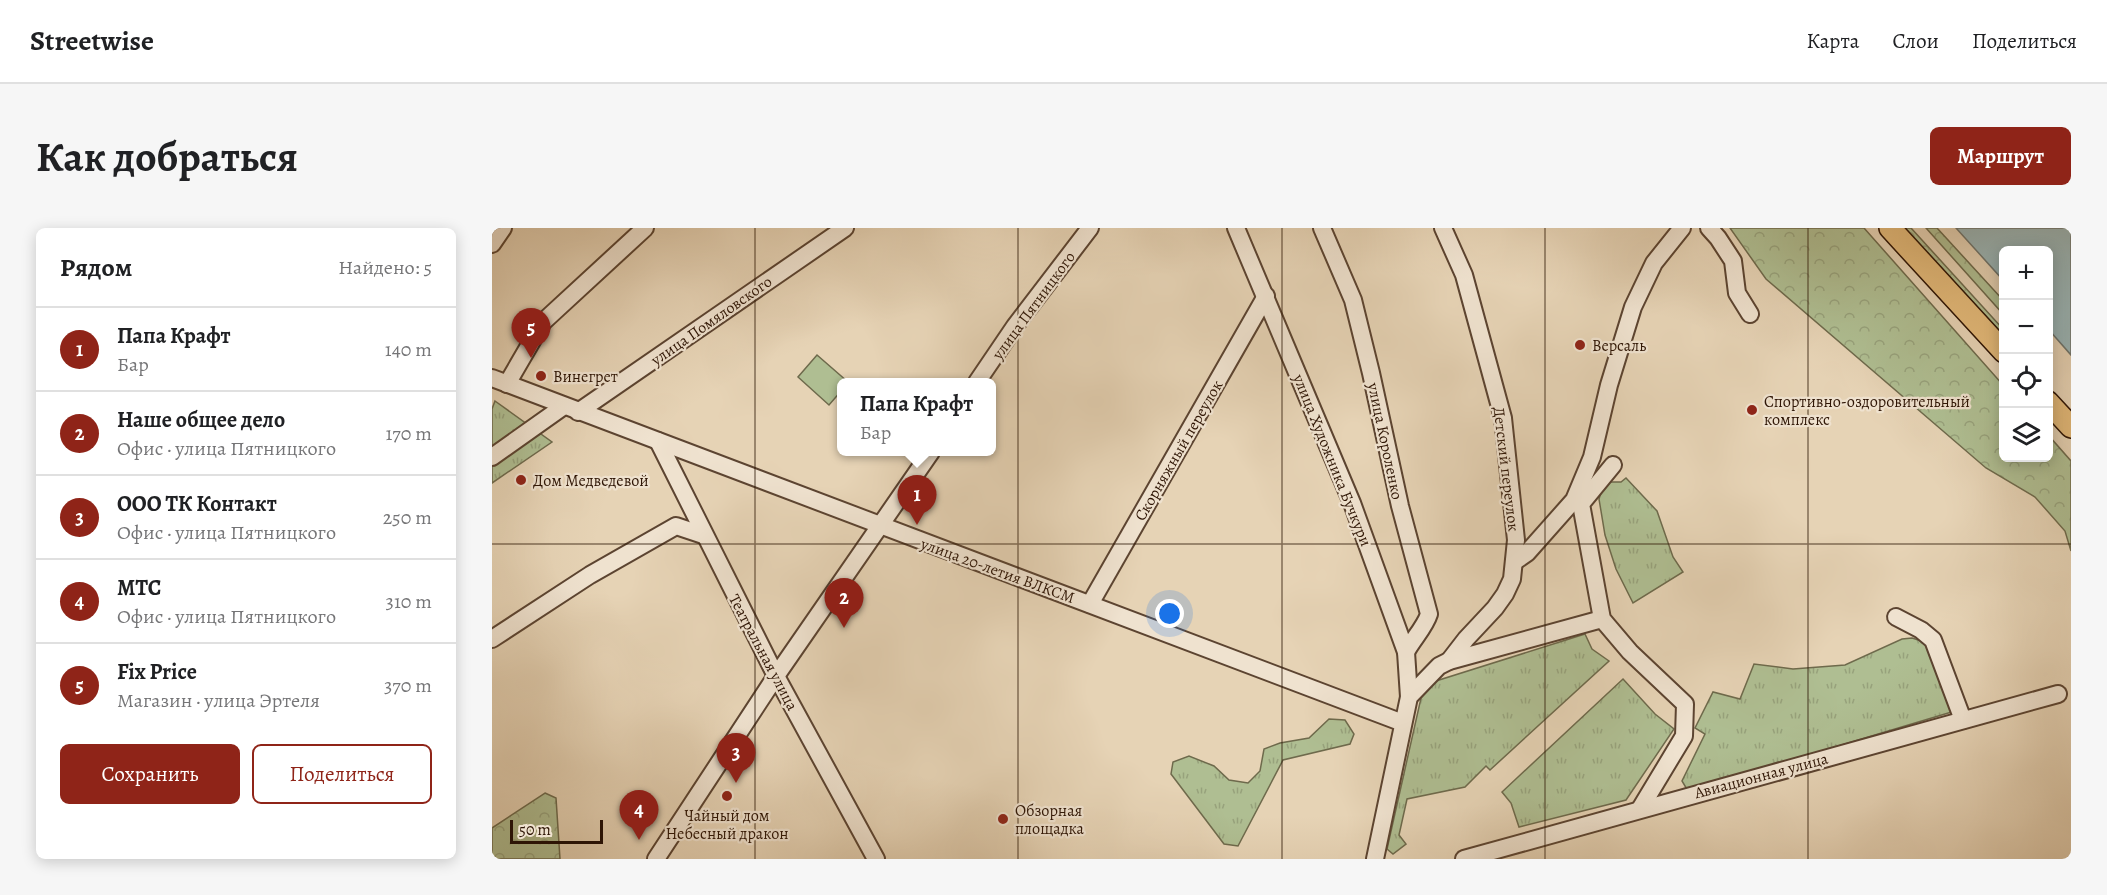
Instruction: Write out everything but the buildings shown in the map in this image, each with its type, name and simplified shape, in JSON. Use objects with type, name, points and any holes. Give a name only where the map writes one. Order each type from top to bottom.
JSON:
[{"type":"main road","points":[[1890,228],[1999,347]]},
{"type":"main road","points":[[2053,407],[2071,427]]},
{"type":"street","points":[[492,244],[503,228]]},
{"type":"street","points":[[499,381],[543,322],[645,228]]},
{"type":"street","name":"улица Помяловского","points":[[492,457],[571,409],[845,228]]},
{"type":"street","name":"улица Пятницкого","points":[[980,378],[1015,326],[1090,228]]},
{"type":"street","name":"улица Художника Бучкури","points":[[1236,228],[1352,503],[1406,652],[1409,697]]},
{"type":"street","name":"улица Короленко","points":[[1322,228],[1353,300],[1400,506],[1429,614],[1427,622],[1415,635],[1406,652]]},
{"type":"street","name":"Детский переулок","points":[[1443,228],[1464,274],[1503,418],[1516,540],[1512,579],[1505,594],[1449,661]]},
{"type":"street","points":[[1514,562],[1527,553],[1574,500],[1592,457],[1609,385],[1633,307],[1654,263],[1682,228]]},
{"type":"street","points":[[1709,228],[1718,237],[1732,261],[1737,293],[1750,314]]},
{"type":"street","name":"Скорняжный переулок","points":[[1090,604],[1266,296]]},
{"type":"street","name":"улица 20-летия ВЛКСМ","points":[[499,381],[1403,723]]},
{"type":"street","name":"Театральная улица","points":[[658,441],[776,676],[876,859]]},
{"type":"street","points":[[656,859],[776,676],[928,456]]},
{"type":"street","points":[[1613,465],[1581,504],[1602,619],[1630,652],[1685,704],[1684,736],[1640,809]]},
{"type":"street","points":[[492,639],[590,575],[676,526],[704,535]]},
{"type":"street","points":[[1896,617],[1921,630],[1933,640],[1963,720]]},
{"type":"street","points":[[1375,859],[1409,697],[1439,666],[1449,661],[1602,619]]},
{"type":"street","name":"Авиационная улица","points":[[1464,859],[2058,694]]},
{"type":"green space","points":[[1730,228],[1864,228],[1999,380],[1999,462],[2053,462],[2053,441],[2071,461],[2071,551],[2065,531],[2035,497],[1986,468],[1766,279]]},
{"type":"green space","points":[[1901,228],[1911,228],[1999,325],[1999,338]]},
{"type":"green space","points":[[1926,228],[1937,228],[1999,296],[1999,310]]},
{"type":"green space","points":[[817,355],[843,378],[837,378],[837,396],[829,405],[798,377]]},
{"type":"green space","points":[[495,401],[552,442],[492,483],[492,409]]},
{"type":"green space","points":[[1626,478],[1657,511],[1673,557],[1683,572],[1633,603],[1616,569],[1605,535],[1599,499],[1602,489],[1609,482],[1621,482]]},
{"type":"green space","points":[[1585,634],[1592,649],[1609,661],[1490,770],[1486,766],[1465,787],[1407,799],[1399,835],[1406,844],[1393,854],[1387,849],[1421,698],[1436,681]]},
{"type":"green space","points":[[1912,638],[1925,642],[1955,711],[1688,791],[1682,781],[1705,734],[1695,728],[1713,692],[1740,699],[1754,664],[1793,669],[1845,665],[1902,639]]},
{"type":"green space","points":[[1623,679],[1655,714],[1674,729],[1626,800],[1519,827],[1511,803],[1502,792]]},
{"type":"green space","points":[[1329,719],[1345,720],[1354,734],[1350,744],[1283,760],[1238,846],[1224,844],[1171,774],[1173,762],[1189,756],[1214,766],[1229,780],[1248,783],[1260,771],[1264,749],[1280,743],[1309,738]]},
{"type":"green space","points":[[545,793],[556,798],[560,859],[492,859],[492,828]]},
{"type":"water","points":[[1956,228],[2071,228],[2071,355],[2053,335],[2053,246],[1999,246],[1999,276]]},
{"type":"place","name":"Версаль","points":[[1580,345]]},
{"type":"place","name":"Fix Price","points":[[531,358]]},
{"type":"place","name":"Винегрет","points":[[541,376]]},
{"type":"place","name":"Спортивно-оздоровительный комплекс","points":[[1752,410]]},
{"type":"place","name":"Дом Медведевой","points":[[521,480]]},
{"type":"place","name":"Папа Крафт","points":[[917,525]]},
{"type":"place","name":"Наше общее дело","points":[[844,628]]},
{"type":"place","name":"ООО ТК Контакт","points":[[736,783]]},
{"type":"place","name":"Чайный дом Небесный дракон","points":[[727,796]]},
{"type":"place","name":"Обзорная площадка","points":[[1003,819]]},
{"type":"place","name":"МТС","points":[[639,840]]}]
